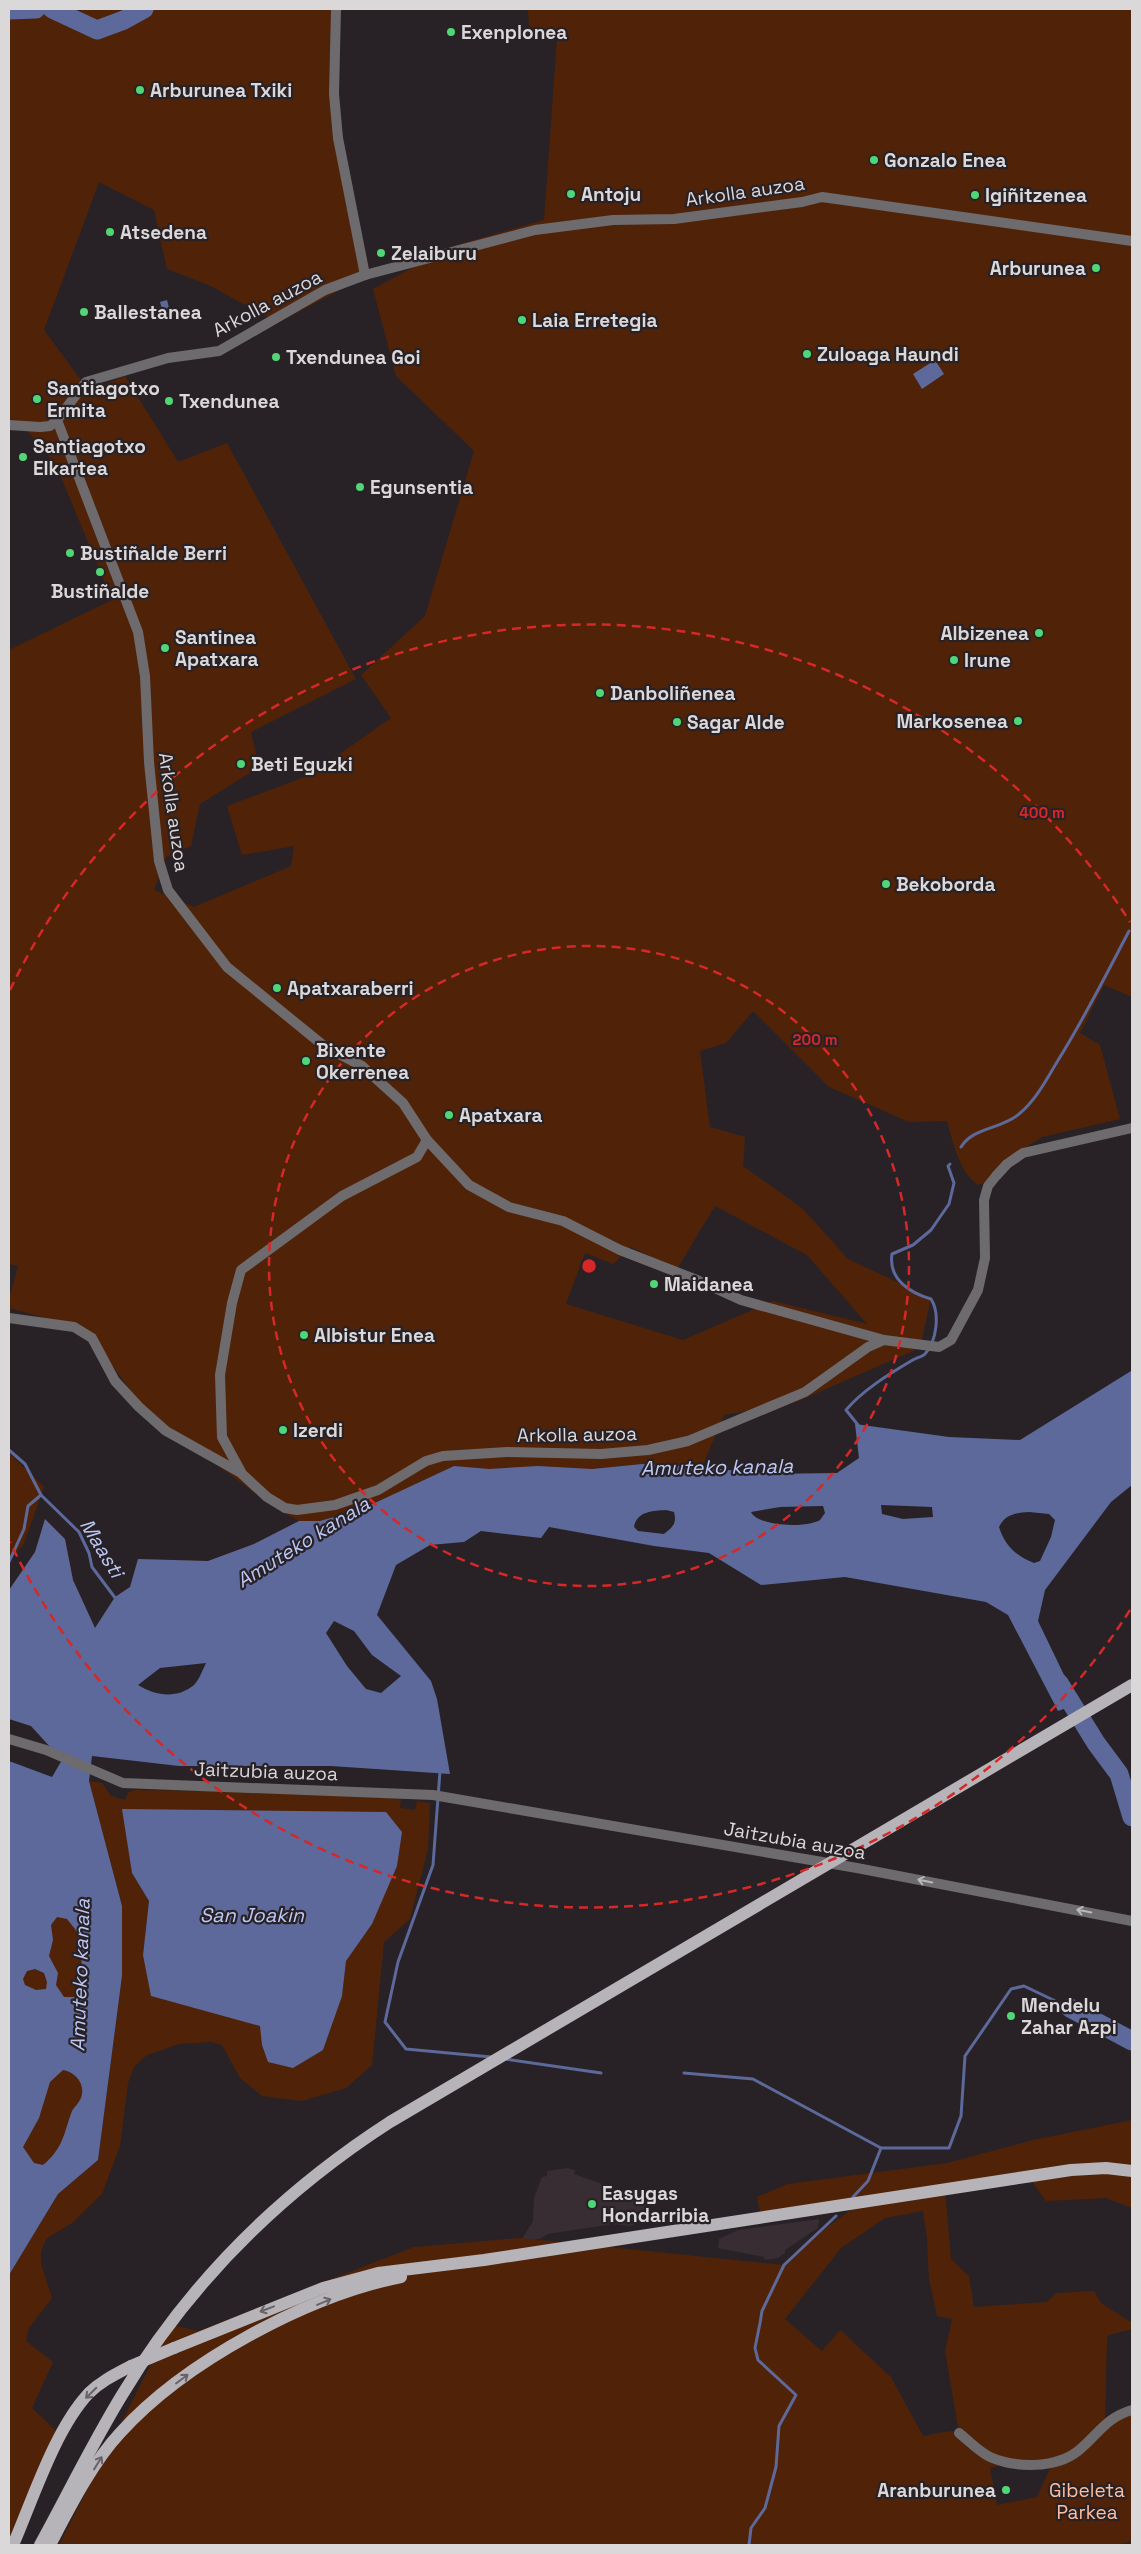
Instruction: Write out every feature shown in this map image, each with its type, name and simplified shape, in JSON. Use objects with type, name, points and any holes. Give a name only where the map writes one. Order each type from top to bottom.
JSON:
[{"type":"main road","points":[[40,2545],[130,2383],[169,2324],[219,2264],[274,2209],[314,2175],[390,2122],[1132,1685]]},
{"type":"main road","points":[[13,2545],[50,2460],[75,2411],[90,2393],[107,2378],[174,2348],[324,2288],[378,2273],[484,2260],[1071,2170],[1106,2168],[1132,2171]]},
{"type":"main road","points":[[50,2545],[63,2520],[118,2434],[143,2408],[203,2364],[247,2337],[343,2294],[390,2279],[484,2260]]},
{"type":"main road","points":[[63,2520],[82,2469]]},
{"type":"street","points":[[336,9],[334,94],[338,138],[365,275]]},
{"type":"street","name":"Arkolla auzoa","points":[[1132,241],[822,197],[802,202],[674,219],[613,220],[535,230],[365,275],[325,290],[219,351],[168,358],[86,382],[57,420],[138,632],[145,676],[149,762],[159,861],[168,890],[227,967],[324,1046],[362,1066],[403,1104],[427,1140],[469,1185],[509,1207],[563,1221],[620,1250],[697,1280],[740,1300],[884,1340],[939,1347],[952,1340],[978,1290],[985,1258],[984,1200],[988,1186],[996,1176],[1007,1164],[1023,1152],[1132,1128]]},
{"type":"street","points":[[9,425],[50,426],[57,420]]},
{"type":"street","points":[[241,1473],[222,1437],[220,1375],[232,1303],[241,1270],[342,1196],[417,1157],[427,1140]]},
{"type":"street","points":[[9,1318],[74,1327],[92,1338],[115,1381],[166,1432],[241,1473]]},
{"type":"street","name":"Arkolla auzoa","points":[[241,1473],[256,1488],[285,1508],[297,1510],[335,1505],[378,1490],[426,1462],[443,1456],[507,1452],[601,1454],[648,1450],[688,1441],[805,1392],[868,1347],[884,1340]]},
{"type":"street","name":"Jaitzubia auzoa","points":[[9,1739],[46,1750],[123,1783],[433,1795],[830,1863],[1132,1921]]},
{"type":"street","points":[[960,2433],[988,2456],[1009,2463],[1030,2466],[1054,2462],[1077,2452],[1105,2423],[1117,2414],[1132,2410]]},
{"type":"shaded area","name":"Easygas Hondarribia","points":[[567,2168],[575,2170],[574,2174],[651,2201],[649,2208],[655,2218],[630,2226],[613,2224],[548,2234],[540,2239],[521,2241],[533,2221],[534,2198],[542,2177],[547,2176],[547,2171]]},
{"type":"shaded area","name":"Easygas Hondarribia","points":[[819,2219],[818,2228],[785,2250],[785,2253],[778,2258],[765,2260],[764,2257],[718,2248],[719,2239],[738,2230]]},
{"type":"green space","points":[[9,9],[62,9],[72,14],[84,9],[334,9],[335,110],[367,276],[277,323],[211,286],[167,269],[154,210],[99,182],[44,330],[89,391],[125,376],[178,462],[227,443],[356,679],[251,732],[259,767],[200,804],[191,846],[166,857],[154,890],[194,907],[291,866],[294,846],[242,855],[227,806],[310,775],[391,718],[361,675],[425,616],[474,451],[396,376],[373,289],[453,246],[544,220],[557,39],[529,26],[528,9],[1132,9],[1132,997],[1104,985],[1080,1033],[1100,1045],[1120,1119],[1042,1137],[1001,1163],[986,1182],[978,1185],[961,1165],[947,1121],[909,1122],[829,1087],[753,1011],[726,1043],[700,1051],[710,1127],[745,1137],[743,1166],[803,1209],[848,1259],[931,1298],[920,1348],[796,1402],[724,1415],[702,1467],[642,1464],[592,1469],[138,1647],[62,1760],[31,1726],[9,1719],[9,1590],[35,1552],[45,1519],[65,1539],[73,1580],[95,1628],[115,1597],[130,1587],[138,1559],[208,1561],[256,1543],[299,1521],[274,1507],[146,1412],[86,1329],[9,1308],[9,1299],[18,1266],[9,1264],[9,650],[112,600],[56,465],[20,422],[9,419]],"holes":[[[715,1206],[807,1255],[867,1324],[773,1301],[683,1340],[566,1304],[585,1253],[613,1264],[631,1247],[677,1269]]]},
{"type":"green space","points":[[9,1453],[44,1487],[23,1546],[9,1559]]},
{"type":"green space","points":[[9,1761],[92,1889],[84,2112],[24,2203]]},
{"type":"green space","points":[[89,1781],[102,1783],[111,1796],[125,1800],[128,1793],[134,1790],[309,1792],[401,1799],[400,1808],[415,1810],[417,1801],[430,1803],[428,1849],[410,1919],[384,1942],[372,2065],[346,2088],[302,2101],[262,2096],[240,2078],[222,2045],[211,2042],[179,2044],[147,2055],[134,2067],[128,2083],[120,2146],[102,2194],[72,2223],[46,2239],[41,2251],[41,2264],[52,2298],[29,2328],[26,2341],[53,2362],[32,2408],[56,2431],[9,2539],[9,2275],[58,2194],[98,2160],[122,1977],[122,1906]],"holes":[[[123,1809],[372,1924],[346,1961],[342,1996],[262,2045],[261,2026],[229,2016],[143,1955],[149,1901],[132,1873]]]},
{"type":"green space","name":"Gibeleta Parkea","points":[[1132,2120],[1132,2208],[1106,2198],[1046,2201],[1028,2176],[945,2190],[951,2259],[969,2276],[974,2307],[1047,2302],[1056,2293],[1094,2291],[1101,2303],[1132,2323],[1132,2329],[1109,2335],[1107,2338],[1105,2422],[1132,2410],[1132,2541],[1116,2545],[59,2545],[171,2325],[198,2331],[414,2247],[520,2238],[784,2265],[822,2231],[860,2203],[761,2217],[757,2197],[788,2184],[947,2163],[1033,2140]],"holes":[[[923,2211],[927,2239],[929,2279],[937,2316],[952,2319],[945,2351],[959,2433],[949,2431],[923,2436],[891,2377],[840,2330],[822,2351],[785,2319],[841,2248],[885,2218]],[[1053,2462],[1037,2497],[997,2505],[990,2468],[1009,2463]]]},
{"type":"water","points":[[167,300],[171,316],[164,317],[160,302]]},
{"type":"water","points":[[935,360],[944,374],[922,389],[913,374]]},
{"type":"water","name":"Amuteko kanala","points":[[1131,1371],[1132,1485],[1111,1502],[1045,1590],[1038,1621],[1078,1704],[1058,1711],[1008,1615],[986,1602],[845,1577],[761,1585],[709,1553],[654,1546],[549,1527],[541,1538],[481,1531],[464,1542],[430,1545],[396,1565],[377,1615],[431,1681],[437,1699],[450,1774],[331,1766],[179,1766],[92,1756],[89,1781],[122,1906],[122,1976],[98,2160],[58,2194],[9,2275],[9,1761],[52,1777],[62,1760],[31,1726],[9,1719],[9,1590],[35,1552],[45,1519],[65,1539],[73,1580],[95,1628],[115,1597],[130,1587],[138,1559],[208,1561],[254,1544],[299,1521],[320,1521],[362,1509],[454,1466],[489,1469],[538,1466],[592,1469],[642,1464],[702,1467],[765,1474],[837,1473],[859,1458],[855,1424],[949,1437],[1020,1440]],"holes":[[[881,1505],[932,1507],[933,1517],[903,1519],[882,1514]],[[823,1506],[825,1513],[820,1520],[814,1523],[783,1525],[763,1521],[755,1517],[751,1512],[780,1507]],[[666,1510],[674,1512],[674,1525],[664,1534],[638,1531],[634,1527],[638,1518],[642,1515]],[[1019,1513],[1049,1514],[1055,1520],[1051,1537],[1040,1561],[1034,1563],[1017,1554],[1001,1534],[999,1527],[1004,1519]],[[334,1621],[354,1631],[372,1655],[401,1676],[381,1693],[366,1689],[347,1666],[326,1633]],[[206,1663],[194,1685],[181,1692],[159,1694],[138,1685],[160,1668]],[[57,1917],[67,1919],[77,1932],[83,1971],[83,1991],[77,1997],[64,1997],[56,1985],[58,1973],[49,1956],[53,1940],[51,1925]],[[35,1969],[44,1973],[47,1982],[46,1989],[36,1990],[25,1985],[23,1979],[27,1971]],[[63,2070],[72,2073],[79,2080],[82,2093],[80,2100],[72,2111],[59,2146],[43,2165],[34,2163],[23,2147],[39,2118],[50,2082]]]},
{"type":"water","name":"San Joakin","points":[[122,1809],[386,1812],[402,1832],[397,1866],[372,1924],[346,1961],[342,1996],[323,2050],[293,2068],[268,2062],[262,2045],[260,2026],[151,1996],[143,1955],[149,1901],[132,1873]]},
{"type":"waterway","points":[[9,10],[36,9]]},
{"type":"waterway","points":[[52,9],[97,30],[124,20],[144,9]]},
{"type":"waterway","points":[[961,1147],[966,1140],[980,1132],[1012,1119],[1036,1096],[1076,1030],[1129,931]]},
{"type":"waterway","points":[[858,1425],[846,1410],[860,1396],[894,1371],[924,1355],[935,1335],[936,1312],[931,1299],[915,1293],[902,1284],[893,1271],[892,1254],[913,1245],[931,1230],[949,1204],[954,1183],[948,1166],[950,1164]]},
{"type":"waterway","name":"Maasti","points":[[9,1450],[25,1464],[41,1495],[79,1532],[89,1553],[92,1567],[116,1599]]},
{"type":"waterway","points":[[9,1562],[24,1529],[28,1506],[41,1495]]},
{"type":"waterway","points":[[1059,1683],[1096,1743],[1119,1774],[1132,1817]]},
{"type":"waterway","points":[[440,1771],[433,1865],[398,1962],[385,2022],[406,2049],[491,2057]]},
{"type":"waterway","points":[[853,2197],[868,2181],[881,2148],[949,2148],[961,2116],[965,2056],[1011,1989],[1024,1986],[1070,2008]]},
{"type":"waterway","points":[[1070,2008],[1132,2041]]},
{"type":"waterway","points":[[505,2059],[601,2073]]},
{"type":"waterway","points":[[684,2073],[753,2079],[881,2148]]},
{"type":"waterway","points":[[749,2545],[751,2528],[765,2508],[776,2467],[779,2426],[796,2395],[758,2360],[755,2348],[762,2311],[784,2265],[836,2216]]},
{"type":"place","name":"Exenplonea","points":[[451,32]]},
{"type":"place","name":"Arburunea Txiki","points":[[140,90]]},
{"type":"place","name":"Gonzalo Enea","points":[[874,160]]},
{"type":"place","name":"Antoju","points":[[571,194]]},
{"type":"place","name":"Igiñitzenea","points":[[975,195]]},
{"type":"place","name":"Atsedena","points":[[110,232]]},
{"type":"place","name":"Zelaiburu","points":[[381,253]]},
{"type":"place","name":"Arburunea","points":[[1096,268]]},
{"type":"place","name":"Ballestanea","points":[[84,312]]},
{"type":"place","name":"Laia Erretegia","points":[[522,320]]},
{"type":"place","name":"Zuloaga Haundi","points":[[807,354]]},
{"type":"place","name":"Txendunea Goi","points":[[276,357]]},
{"type":"place","name":"Santiagotxo Ermita","points":[[37,399]]},
{"type":"place","name":"Txendunea","points":[[169,401]]},
{"type":"place","name":"Santiagotxo Elkartea","points":[[23,457]]},
{"type":"place","name":"Egunsentia","points":[[360,487]]},
{"type":"place","name":"Bustiñalde Berri","points":[[70,553]]},
{"type":"place","name":"Bustiñalde","points":[[100,572]]},
{"type":"place","name":"Albizenea","points":[[1039,633]]},
{"type":"place","name":"Santinea Apatxara","points":[[165,648]]},
{"type":"place","name":"Irune","points":[[954,660]]},
{"type":"place","name":"Danboliñenea","points":[[600,693]]},
{"type":"place","name":"Markosenea","points":[[1018,721]]},
{"type":"place","name":"Sagar Alde","points":[[677,722]]},
{"type":"place","name":"Beti Eguzki","points":[[241,764]]},
{"type":"place","name":"Bekoborda","points":[[886,884]]},
{"type":"place","name":"Apatxaraberri","points":[[277,988]]},
{"type":"place","name":"Bixente Okerrenea","points":[[306,1061]]},
{"type":"place","name":"Apatxara","points":[[449,1115]]},
{"type":"place","name":"Maidanea","points":[[654,1284]]},
{"type":"place","name":"Albistur Enea","points":[[304,1335]]},
{"type":"place","name":"Izerdi","points":[[283,1430]]},
{"type":"place","name":"Mendelu Zahar Azpi","points":[[1011,2016]]},
{"type":"place","name":"Easygas Hondarribia","points":[[592,2204]]},
{"type":"place","name":"Aranburunea","points":[[1006,2490]]}]
